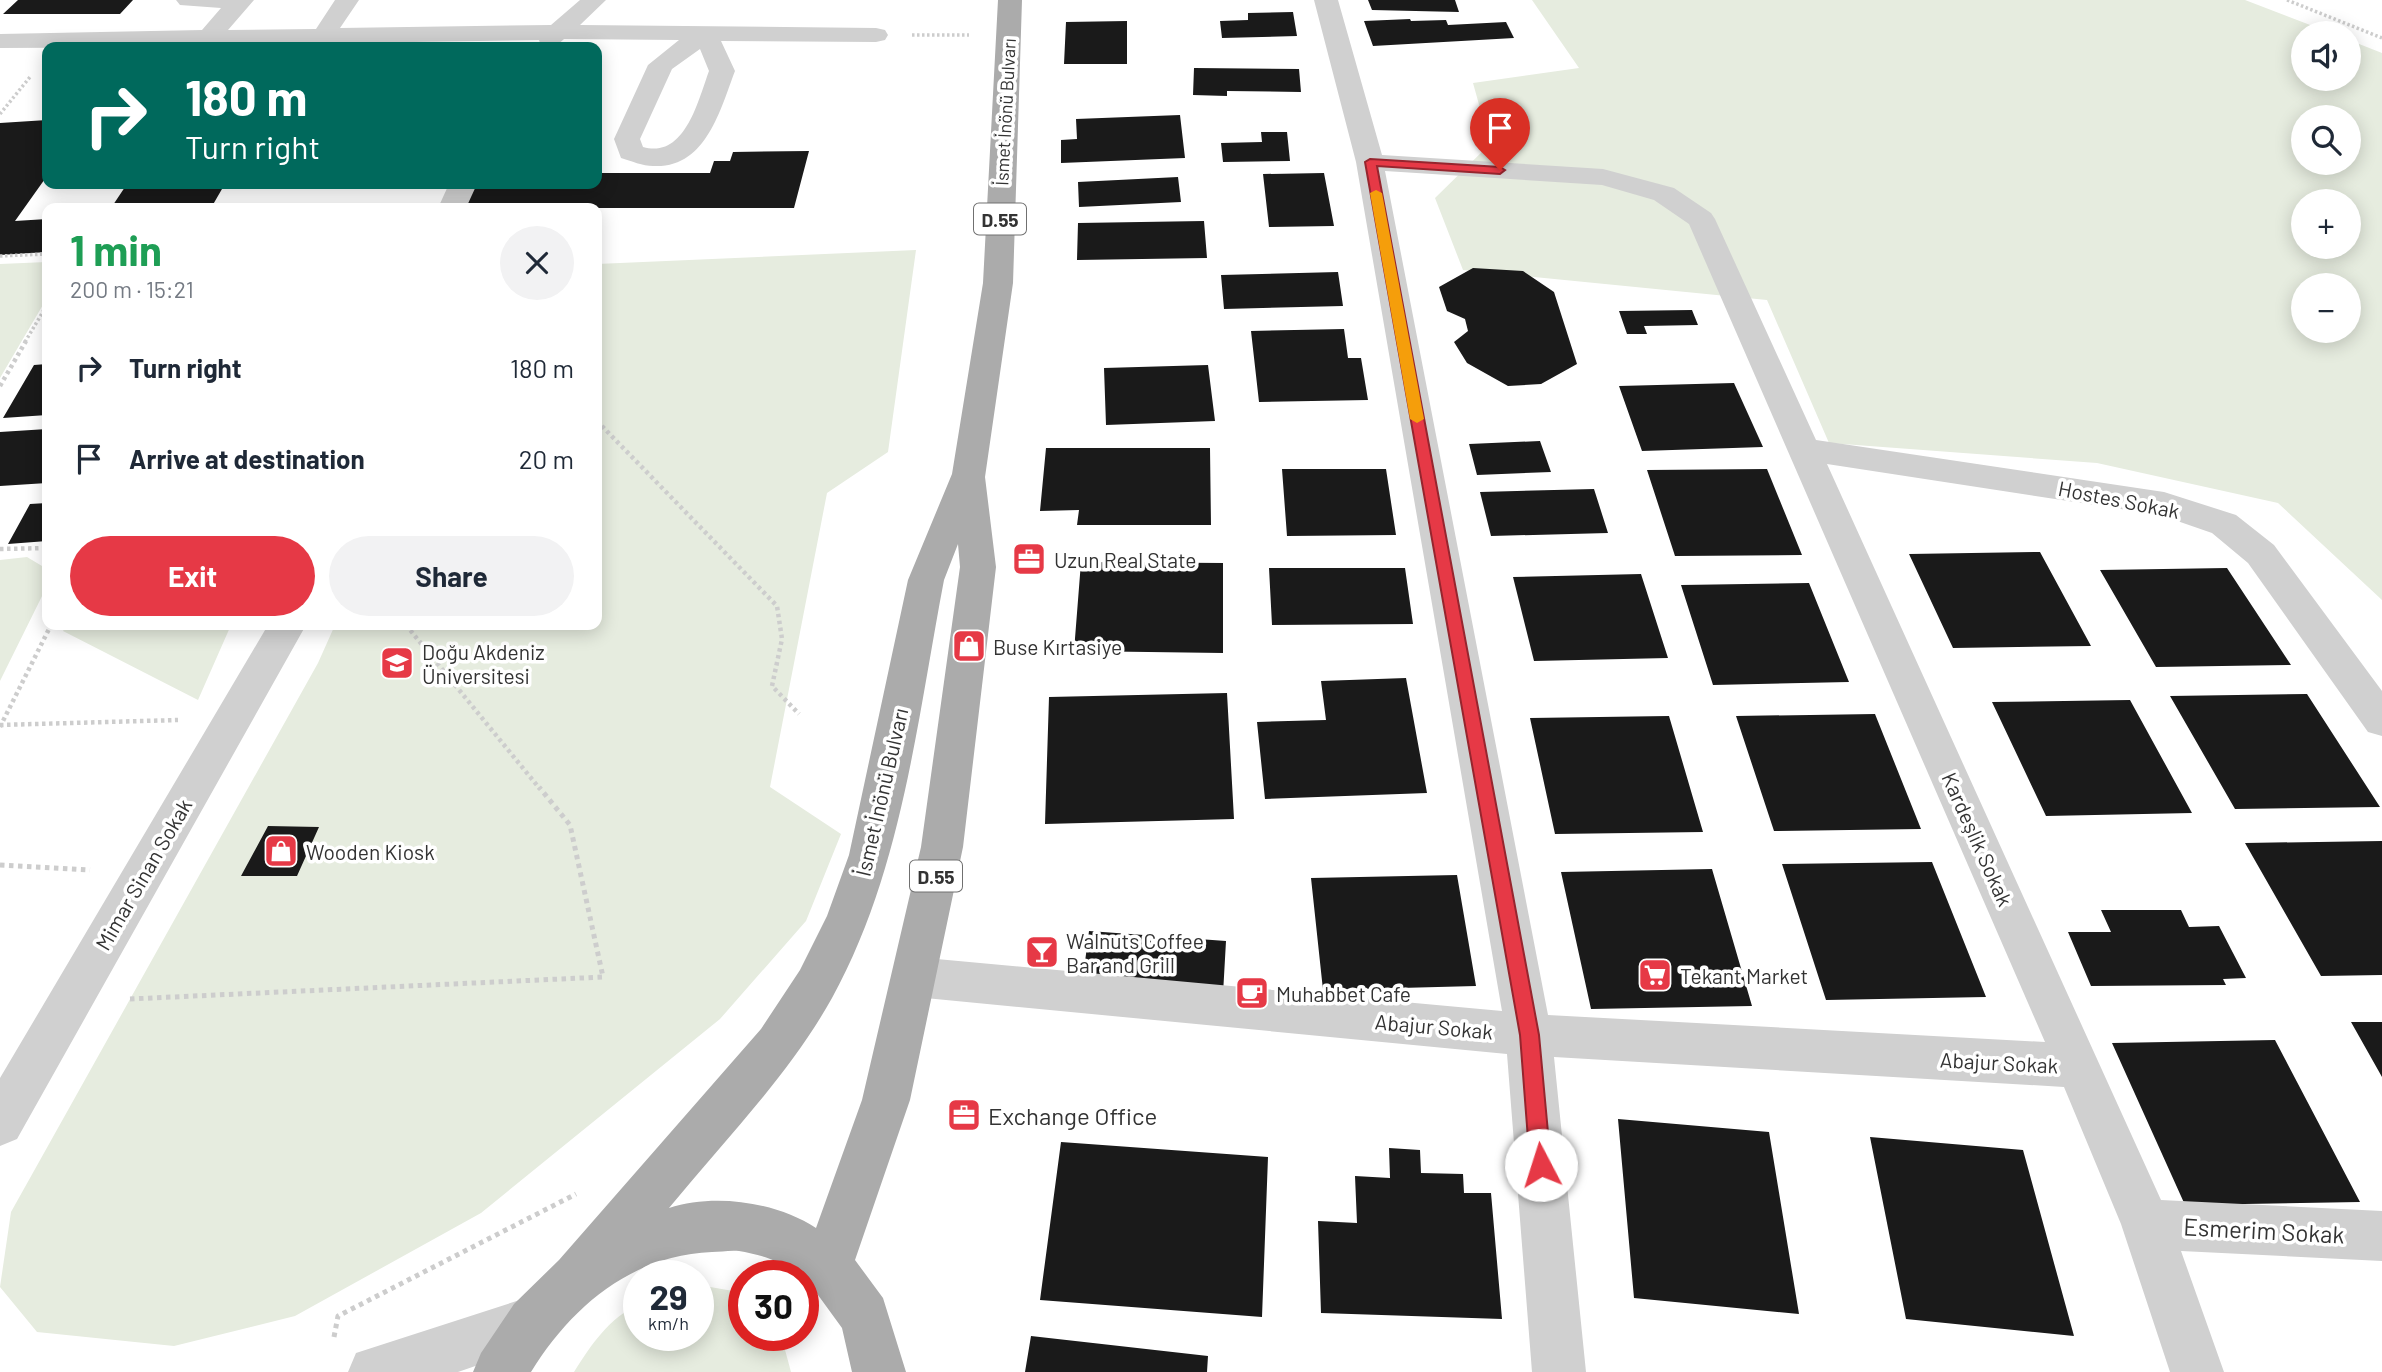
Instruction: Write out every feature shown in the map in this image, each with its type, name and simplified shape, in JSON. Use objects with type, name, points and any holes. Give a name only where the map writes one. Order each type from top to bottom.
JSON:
[{"type":"main road","name":"İsmet İnönü Bulvarı","points":[[577,1278],[777,1044],[816,984],[848,918],[870,855],[926,580],[969,474],[998,283],[1010,0]]},
{"type":"main road","name":"İsmet İnönü Bulvarı","points":[[828,1266],[886,1100],[942,847],[978,568],[969,474]]},
{"type":"main road","name":"D.55","points":[[500,1372],[532,1322],[577,1278],[629,1246],[683,1228],[737,1226],[786,1238],[828,1266],[865,1316],[879,1372]]},
{"type":"street","points":[[188,0],[241,1]]},
{"type":"street","points":[[322,37],[347,0]]},
{"type":"street","points":[[551,39],[594,0]]},
{"type":"street","points":[[1326,0],[1370,162],[1529,1035],[1559,1372]]},
{"type":"street","points":[[205,42],[241,1]]},
{"type":"street","points":[[648,11],[705,33],[722,71],[695,138],[687,149],[672,157],[642,157],[631,152],[627,139],[661,65],[705,33]]},
{"type":"street","points":[[224,42],[322,37],[551,39],[705,33],[876,35]]},
{"type":"street","points":[[0,41],[102,42]]},
{"type":"street","name":"Kardeşlik Sokak","points":[[1370,162],[1603,177],[1664,194],[1701,219],[2079,1066],[2146,1224],[2197,1372]]},
{"type":"street","name":"Hostes Sokak","points":[[1804,449],[2164,503],[2224,524],[2261,554],[2382,721]]},
{"type":"street","name":"Mimar Sinan Sokak","points":[[0,1123],[284,630]]},
{"type":"street","name":"Abajur Sokak","points":[[915,976],[1529,1035],[2079,1066]]},
{"type":"street","name":"Esmerim Sokak","points":[[2146,1224],[2382,1236]]},
{"type":"street","points":[[353,1361],[532,1322]]},
{"type":"path","points":[[2287,0],[2382,38]]},
{"type":"path","points":[[876,35],[1009,34]]},
{"type":"path","points":[[0,114],[32,75]]},
{"type":"path","points":[[0,256],[42,254]]},
{"type":"path","points":[[0,386],[42,314]]},
{"type":"path","points":[[602,426],[777,606],[782,639],[772,686],[799,714]]},
{"type":"path","points":[[0,549],[42,548]]},
{"type":"path","points":[[48,630],[0,725],[232,719]]},
{"type":"path","points":[[70,1002],[603,977],[570,825],[410,630]]},
{"type":"path","points":[[0,865],[144,872]]},
{"type":"path","points":[[353,1361],[338,1316],[583,1190]]},
{"type":"shaded area","points":[[1532,0],[2245,0],[2300,21],[2291,21],[2291,91],[2361,91],[2361,45],[2382,53],[2382,600],[2278,503],[2097,463],[1829,443],[1767,300],[1463,270],[1435,198],[1490,144],[1473,83],[1579,68]]},
{"type":"shaded area","name":"Doğu Akdeniz Üniversitesi","points":[[916,250],[888,452],[827,493],[770,787],[841,834],[806,921],[720,1019],[481,1213],[295,1316],[174,1346],[37,1332],[0,1287],[11,1212],[318,663],[333,630],[602,630],[602,264]]},
{"type":"shaded area","points":[[42,262],[42,307],[0,378],[0,264]]},
{"type":"shaded area","points":[[27,557],[42,566],[42,596],[0,681],[0,560]]},
{"type":"shaded area","points":[[64,630],[229,630],[198,700]]},
{"type":"shaded area","points":[[714,1288],[728,1290],[728,1351],[785,1351],[791,1372],[574,1372],[594,1342],[623,1314],[623,1351],[714,1351]]},
{"type":"building","points":[[18,0],[133,0],[120,14],[3,14]]},
{"type":"building","points":[[1368,0],[1455,0],[1459,12],[1372,10]]},
{"type":"building","points":[[1293,12],[1297,36],[1222,38],[1220,21],[1248,20],[1248,13]]},
{"type":"building","points":[[1446,20],[1448,25],[1506,22],[1514,38],[1373,46],[1364,21]]},
{"type":"building","points":[[1127,21],[1127,64],[1064,64],[1066,22]]},
{"type":"building","points":[[1194,68],[1299,69],[1301,92],[1227,91],[1227,96],[1193,95]]},
{"type":"building","points":[[1180,115],[1185,158],[1061,163],[1061,140],[1077,139],[1076,119]]},
{"type":"building","points":[[42,120],[42,183],[15,221],[42,219],[42,252],[0,255],[0,123]]},
{"type":"building","points":[[1261,132],[1287,132],[1290,161],[1223,162],[1221,143],[1262,142]]},
{"type":"building","points":[[809,151],[794,208],[602,208],[602,203],[459,203],[466,189],[602,189],[602,173],[710,173],[714,161],[730,161],[733,152]]},
{"type":"building","points":[[1324,173],[1334,226],[1269,227],[1263,174]]},
{"type":"building","points":[[1178,177],[1181,202],[1079,207],[1078,182]]},
{"type":"building","points":[[124,189],[222,189],[214,203],[114,203]]},
{"type":"building","points":[[1204,221],[1207,258],[1077,260],[1078,223]]},
{"type":"building","points":[[1473,268],[1523,271],[1554,292],[1577,364],[1541,384],[1508,386],[1467,363],[1454,342],[1468,331],[1465,319],[1447,311],[1439,287]]},
{"type":"building","points":[[1338,272],[1343,306],[1224,309],[1221,275]]},
{"type":"building","points":[[1692,310],[1698,325],[1644,326],[1647,334],[1627,334],[1619,311]]},
{"type":"building","points":[[1344,329],[1348,358],[1361,358],[1368,400],[1259,402],[1251,331]]},
{"type":"building","points":[[42,364],[42,415],[3,418],[34,365]]},
{"type":"building","points":[[1208,365],[1215,421],[1106,425],[1104,368]]},
{"type":"building","points":[[1734,383],[1763,447],[1642,451],[1619,386]]},
{"type":"building","points":[[42,429],[42,483],[0,486],[0,432]]},
{"type":"building","points":[[1540,441],[1551,472],[1477,475],[1469,444]]},
{"type":"building","points":[[1046,448],[1210,448],[1211,525],[1077,525],[1079,510],[1040,511]]},
{"type":"building","points":[[1282,469],[1386,469],[1396,535],[1287,536]]},
{"type":"building","points":[[1767,469],[1802,555],[1675,556],[1647,470]]},
{"type":"building","points":[[1594,489],[1608,533],[1491,536],[1480,492]]},
{"type":"building","points":[[42,503],[42,541],[8,544],[30,504]]},
{"type":"building","points":[[2040,552],[2091,646],[1953,648],[1909,554]]},
{"type":"building","points":[[1081,562],[1223,563],[1223,653],[1074,651]]},
{"type":"building","points":[[1269,568],[1405,568],[1413,624],[1272,625]]},
{"type":"building","points":[[2227,568],[2291,665],[2156,667],[2100,570]]},
{"type":"building","points":[[1641,574],[1668,658],[1534,661],[1513,577]]},
{"type":"building","points":[[1809,583],[1849,682],[1713,685],[1681,585]]},
{"type":"building","points":[[1406,678],[1427,793],[1265,799],[1257,722],[1326,720],[1321,681]]},
{"type":"building","points":[[1227,693],[1234,819],[1045,824],[1049,697]]},
{"type":"building","points":[[2307,694],[2380,807],[2235,809],[2170,696]]},
{"type":"building","points":[[2130,700],[2192,813],[2046,816],[1992,702]]},
{"type":"building","points":[[1875,714],[1921,829],[1774,831],[1736,716]]},
{"type":"building","points":[[1669,716],[1703,832],[1555,834],[1530,718]]},
{"type":"building","name":"Wooden Kiosk","points":[[268,826],[319,827],[297,876],[241,876]]},
{"type":"building","points":[[2382,841],[2382,975],[2321,976],[2245,843]]},
{"type":"building","points":[[1932,862],[1986,997],[1826,1000],[1782,864]]},
{"type":"building","points":[[1712,869],[1752,1006],[1591,1009],[1561,872]]},
{"type":"building","points":[[1457,875],[1476,986],[1323,990],[1311,878]]},
{"type":"building","points":[[2101,910],[2181,910],[2189,927],[2219,926],[2246,978],[2223,979],[2226,985],[2091,986],[2068,932],[2111,932]]},
{"type":"building","points":[[1089,931],[1226,941],[1223,994],[1082,985]]},
{"type":"building","points":[[2351,1022],[2382,1022],[2382,1077]]},
{"type":"building","points":[[2275,1040],[2360,1202],[2185,1205],[2112,1043]]},
{"type":"building","points":[[1618,1119],[1769,1132],[1799,1314],[1634,1298]]},
{"type":"building","points":[[1870,1137],[2023,1150],[2074,1336],[1906,1319]]},
{"type":"building","points":[[1061,1142],[1268,1157],[1262,1317],[1040,1300]]},
{"type":"building","points":[[1389,1148],[1420,1150],[1421,1173],[1463,1174],[1464,1193],[1491,1193],[1502,1319],[1321,1313],[1318,1221],[1357,1223],[1355,1176],[1390,1178]]},
{"type":"building","points":[[1031,1336],[1208,1356],[1207,1372],[1025,1372]]},
{"type":"slow traffic","points":[[1376,193],[1417,419]]},
{"type":"place","name":"Uzun Real State","points":[[1029,559]]},
{"type":"place","name":"Buse Kırtasiye","points":[[969,646]]},
{"type":"place","name":"Doğu Akdeniz Üniversitesi","points":[[397,663]]},
{"type":"place","name":"Wooden Kiosk","points":[[281,851]]},
{"type":"place","name":"Walnuts Coffee Bar and Grill","points":[[1042,952]]},
{"type":"place","name":"Tekant Market","points":[[1655,975]]},
{"type":"place","name":"Muhabbet Cafe","points":[[1252,993]]},
{"type":"place","name":"Exchange Office","points":[[964,1115]]},
{"type":"route","points":[[1500,170],[1370,162],[1529,1035],[1541,1165]]}]
